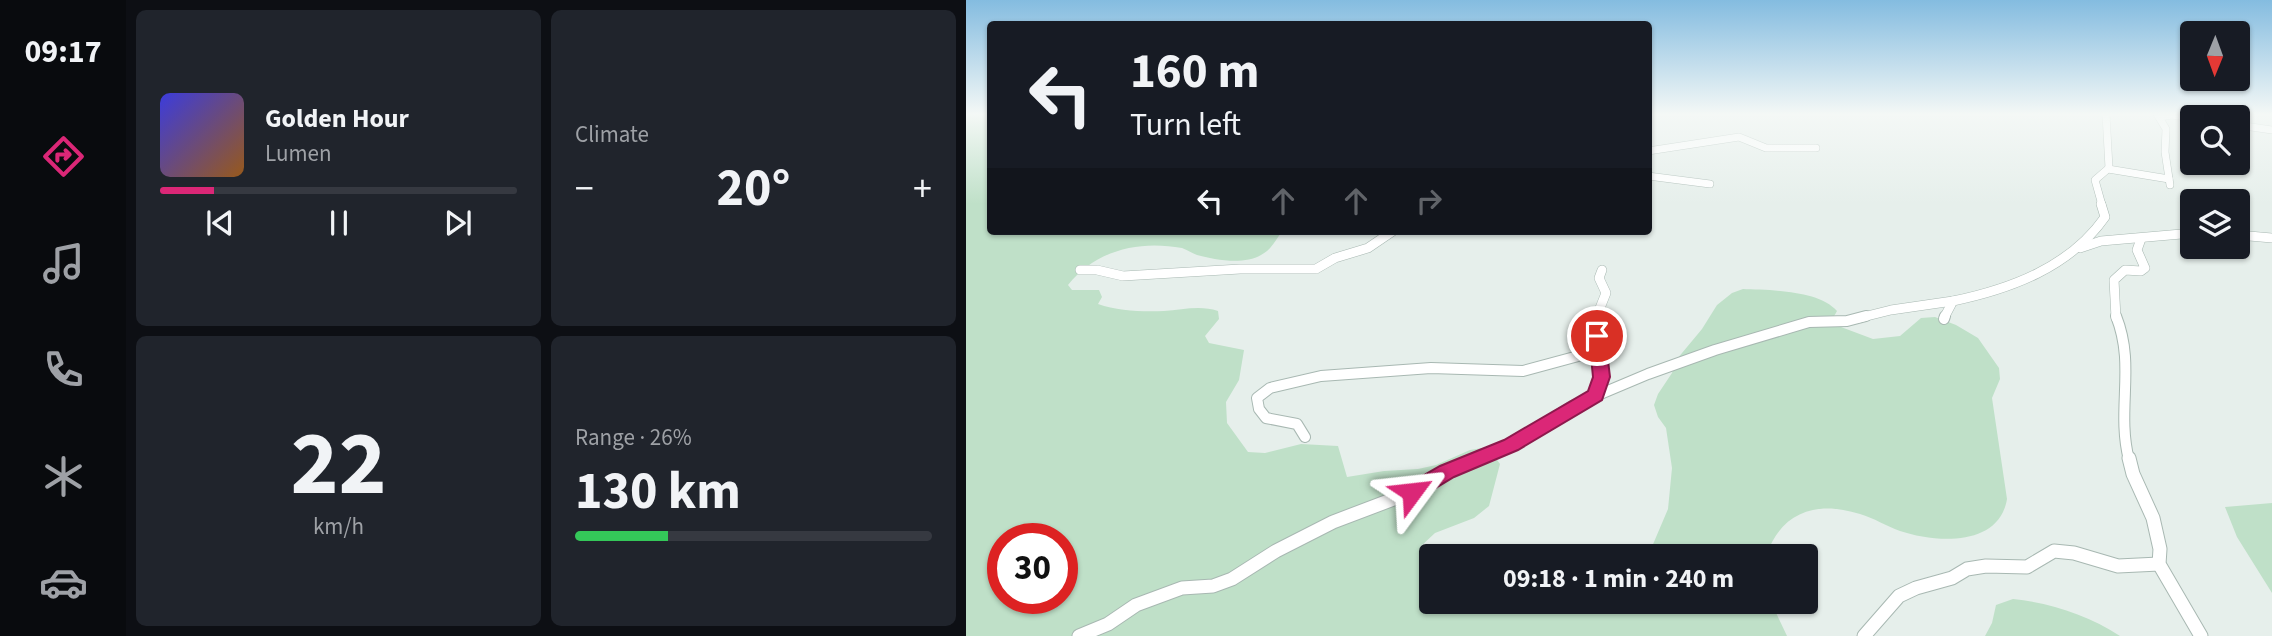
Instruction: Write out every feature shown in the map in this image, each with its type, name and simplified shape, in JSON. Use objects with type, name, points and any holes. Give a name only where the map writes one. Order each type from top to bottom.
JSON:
[{"type":"street","points":[[1652,150],[1696,144]]},
{"type":"street","points":[[1752,144],[1779,149],[1816,148]]},
{"type":"street","points":[[2107,144],[2108,169]]},
{"type":"street","points":[[2108,169],[2170,182],[2165,144]]},
{"type":"street","points":[[1079,636],[1108,624],[1136,605],[1182,588],[1213,586],[1231,579],[1276,551],[1333,522],[1412,492],[1447,471],[1511,445],[1595,395],[1715,350],[1809,322],[1847,321],[1891,310],[1953,301],[2030,277],[2073,250],[2100,227],[2105,217],[2095,180],[2108,169]]},
{"type":"street","points":[[1652,177],[1710,184]]},
{"type":"street","points":[[2073,250],[2101,241],[2180,234]]},
{"type":"street","points":[[1080,270],[1105,270],[1111,275],[1123,276],[1240,269],[1316,269],[1335,258],[1368,248],[1387,235]]},
{"type":"street","points":[[2250,236],[2272,238]]},
{"type":"street","points":[[2141,239],[2137,250],[2145,268],[2141,271],[2124,270],[2117,275],[2113,295],[2119,326],[2124,335],[2127,387],[2122,417],[2123,436],[2133,474],[2153,518],[2160,549],[2159,564],[2201,636]]},
{"type":"street","points":[[1595,395],[1601,377],[1596,317],[1606,293],[1599,278],[1602,270]]},
{"type":"street","points":[[1944,319],[1953,301]]},
{"type":"street","points":[[1305,437],[1297,424],[1266,418],[1259,408],[1257,398],[1270,388],[1321,376],[1431,368],[1523,371],[1582,355],[1597,354]]},
{"type":"street","points":[[1864,636],[1899,596],[1916,588],[1952,578],[1967,569],[1986,566],[2027,567],[2054,551],[2074,553],[2118,566],[2159,564]]},
{"type":"green space","points":[[966,144],[987,144],[987,235],[1279,235],[1268,250],[1246,260],[1212,259],[1182,248],[1166,246],[1150,245],[1119,250],[1092,263],[1068,285],[1072,290],[1099,290],[1102,297],[1098,304],[1114,308],[1164,311],[1198,308],[1218,311],[1219,319],[1205,336],[1209,343],[1244,350],[1239,380],[1226,402],[1227,423],[1248,452],[1265,453],[1301,444],[1338,446],[1347,477],[1418,469],[1436,465],[1470,450],[1488,447],[1500,464],[1489,506],[1474,518],[1435,533],[1423,544],[1419,544],[1419,614],[1777,614],[1787,636],[966,636]]},
{"type":"green space","points":[[1743,289],[1806,295],[1829,304],[1837,311],[1833,318],[1841,327],[1873,339],[1900,336],[1921,318],[1935,317],[1978,338],[1999,368],[2000,379],[1992,398],[2007,499],[2002,515],[1992,526],[1979,533],[1948,539],[1915,535],[1865,516],[1829,508],[1802,513],[1781,529],[1772,544],[1653,544],[1668,509],[1672,468],[1666,428],[1654,405],[1677,359],[1702,329],[1717,305],[1732,293]]},
{"type":"green space","points":[[2272,503],[2272,593],[2237,537],[2225,507]]},
{"type":"green space","points":[[2013,599],[2068,611],[2120,636],[1985,636],[1992,623],[1996,605]]},
{"type":"route","points":[[1412,492],[1447,471],[1511,445],[1595,395],[1601,377],[1597,336]]}]
